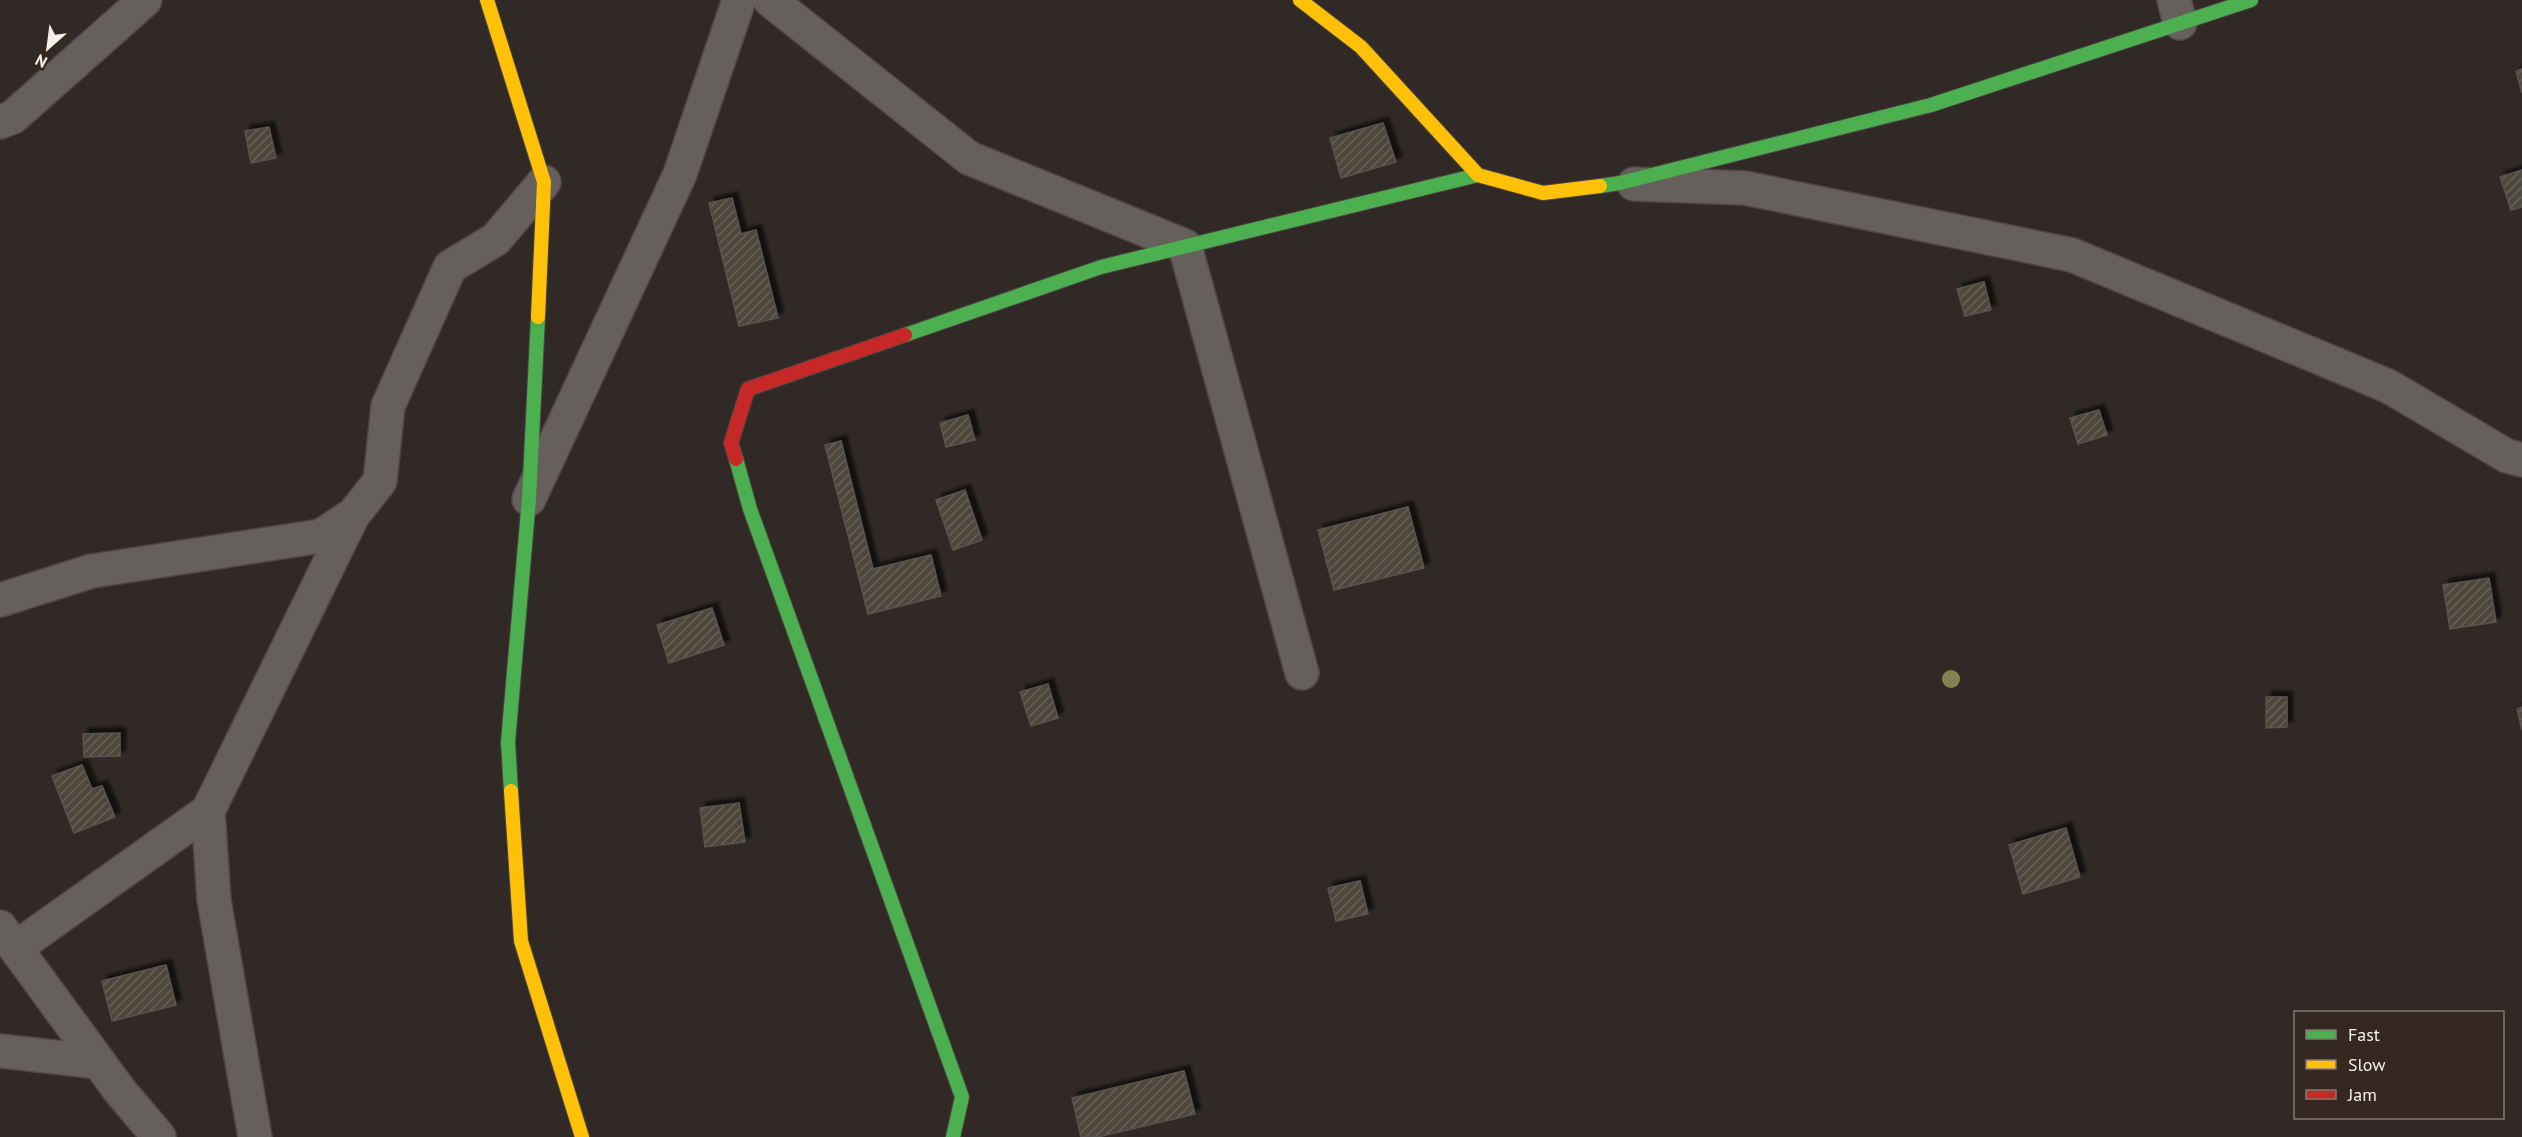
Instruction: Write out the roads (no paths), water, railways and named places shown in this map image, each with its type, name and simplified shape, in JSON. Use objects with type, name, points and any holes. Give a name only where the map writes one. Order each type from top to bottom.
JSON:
[{"type":"street","points":[[0,122],[13,117],[145,0]]},
{"type":"street","points":[[487,0],[544,182],[529,499],[508,742],[521,941],[582,1137]]},
{"type":"street","points":[[529,499],[680,174],[739,0]]},
{"type":"street","points":[[770,0],[969,158],[1185,246]]},
{"type":"street","points":[[1300,0],[1360,47],[1478,175]]},
{"type":"street","points":[[953,1137],[962,1097],[750,509],[731,443],[748,389],[1101,267],[1478,175],[1543,193],[1620,183],[1931,105],[2177,12],[2251,0]]},
{"type":"street","points":[[255,1137],[214,900],[208,811],[354,514],[380,481],[388,406],[450,267],[496,239],[544,182]]},
{"type":"street","points":[[1620,183],[1745,188],[2072,255],[2388,386],[2507,456],[2522,460]]},
{"type":"street","points":[[1185,246],[1302,673]]},
{"type":"street","points":[[0,600],[92,571],[321,536],[354,514]]},
{"type":"street","points":[[159,1137],[99,1062],[8,937],[208,811]]},
{"type":"street","points":[[0,1051],[99,1062]]}]
